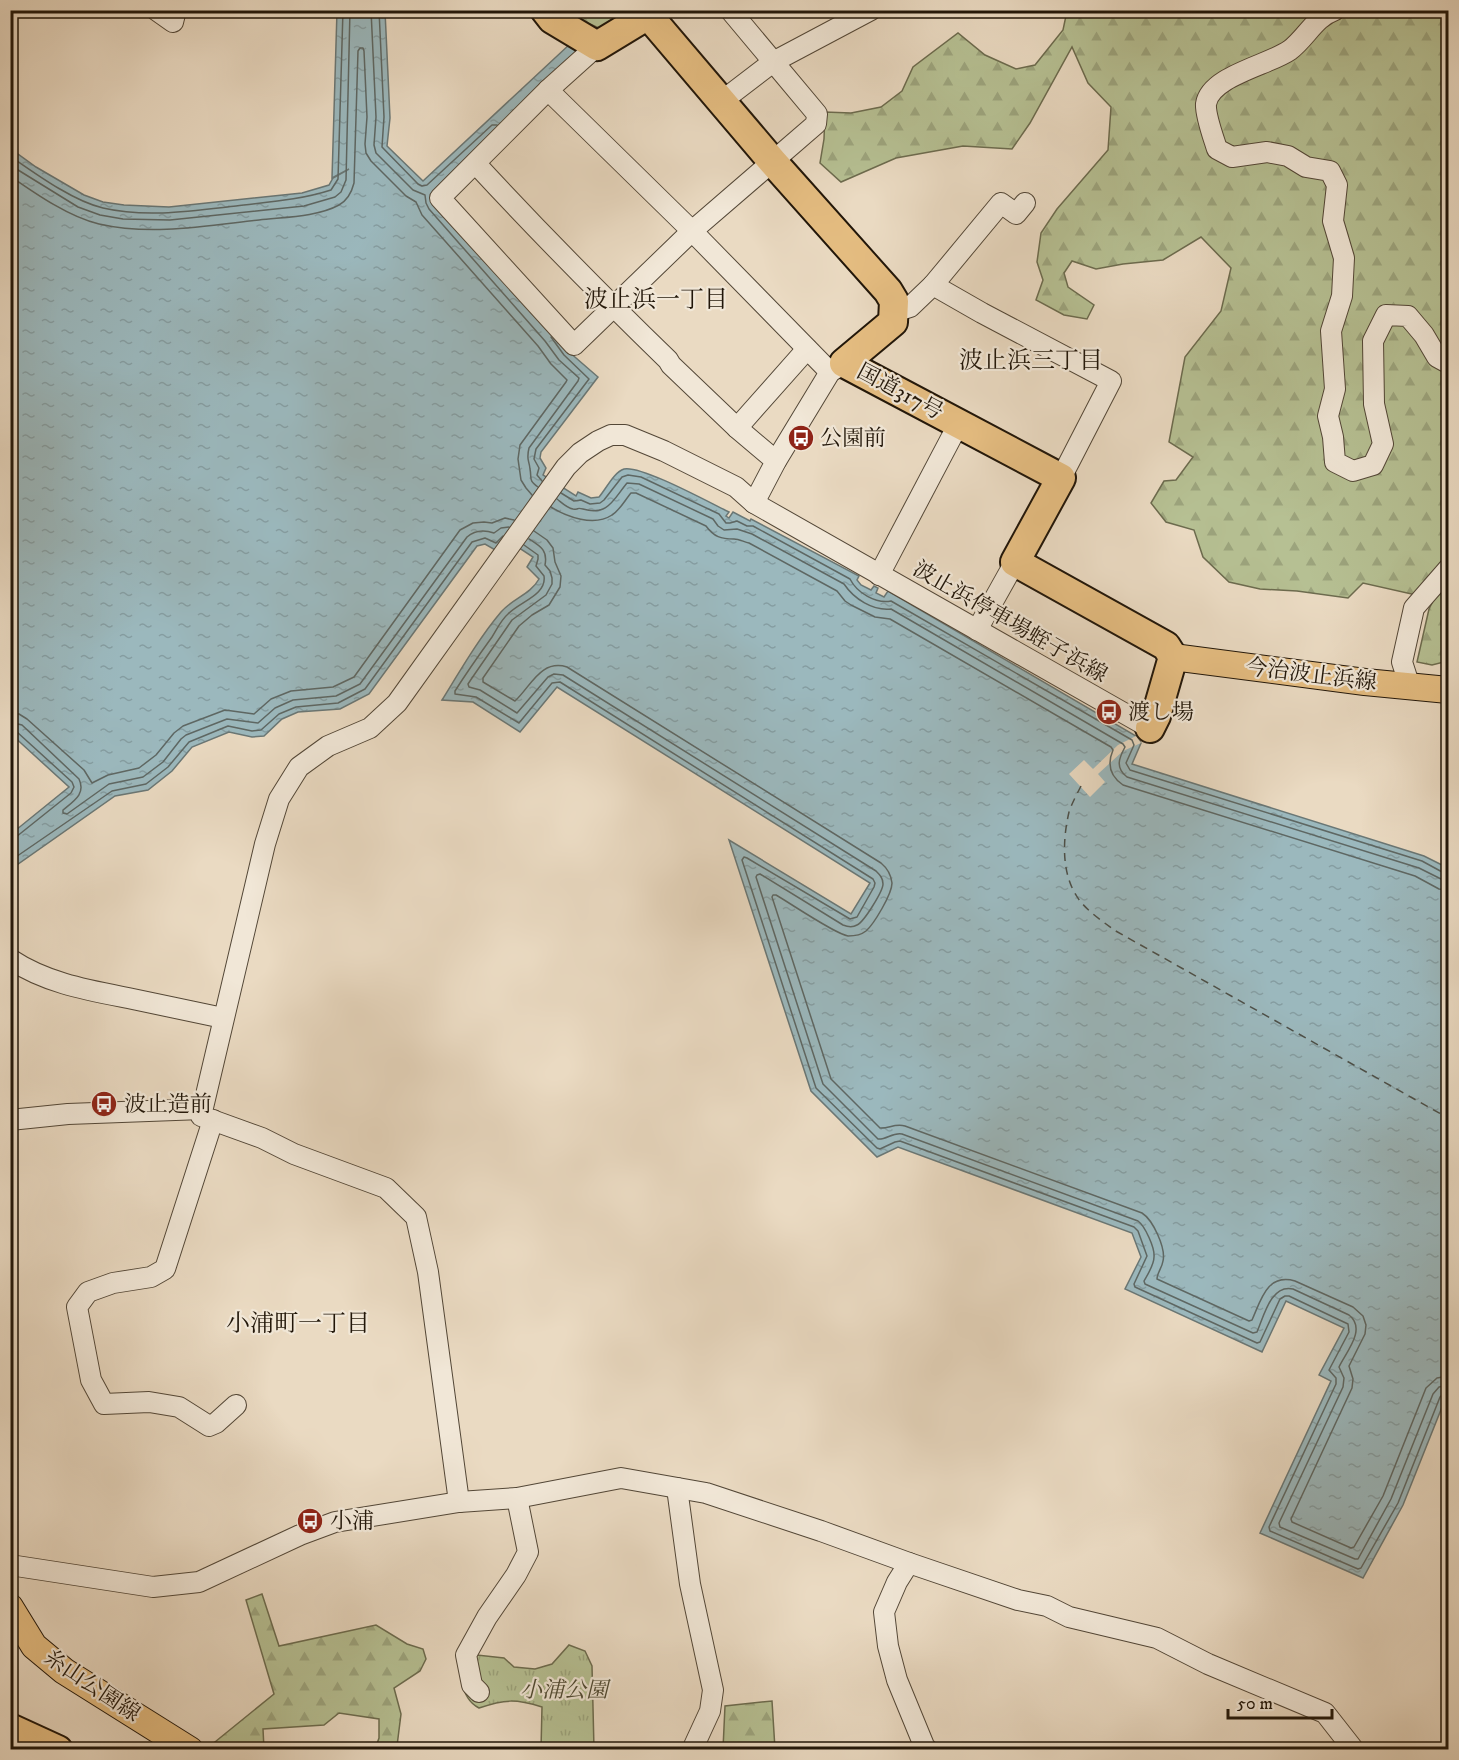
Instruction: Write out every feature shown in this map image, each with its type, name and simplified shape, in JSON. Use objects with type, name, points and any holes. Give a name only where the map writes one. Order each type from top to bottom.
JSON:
[{"type":"highway","points":[[545,10],[552,19],[597,46],[651,13],[772,161],[888,291],[894,301],[894,312]]},
{"type":"highway","name":"国道317号","points":[[894,312],[893,322],[837,368],[959,423],[1061,478]]},
{"type":"highway","points":[[1061,478],[1015,562],[1166,646],[1173,657],[1156,716],[1150,728]]},
{"type":"highway","points":[[10,1728],[58,1749]]},
{"type":"main road","name":"今治波止浜線","points":[[1173,657],[1449,690]]},
{"type":"main road","name":"糸山公園線","points":[[10,1606],[34,1646],[64,1671],[190,1749]]},
{"type":"street","points":[[156,10],[173,22],[176,10]]},
{"type":"street","points":[[597,46],[548,90],[441,198],[574,345],[692,231],[816,124],[817,114],[730,10]]},
{"type":"street","points":[[722,101],[773,62],[871,10]]},
{"type":"street","points":[[1335,10],[1326,13],[1289,50],[1216,86],[1206,104],[1210,129],[1217,149],[1232,157],[1267,152],[1288,156],[1306,167],[1329,171],[1337,184],[1333,221],[1344,258],[1342,296],[1331,331],[1335,388],[1328,416],[1335,462],[1353,471],[1373,465],[1383,444],[1374,404],[1374,341],[1386,315],[1408,316],[1424,335],[1437,357],[1449,363]]},
{"type":"street","points":[[548,90],[692,231],[807,349],[837,368],[776,461],[754,503]]},
{"type":"street","points":[[476,164],[547,240],[671,365],[736,429],[776,461]]},
{"type":"street","points":[[894,312],[910,308],[933,285],[1001,203],[1016,214],[1025,203]]},
{"type":"street","points":[[933,285],[1111,381],[1061,478]]},
{"type":"street","points":[[736,429],[807,349]]},
{"type":"street","points":[[879,574],[959,423]]},
{"type":"street","name":"波止浜停車場蛭子浜線","points":[[236,1405],[216,1423],[209,1426],[179,1407],[149,1402],[104,1404],[92,1380],[77,1307],[87,1292],[113,1283],[151,1277],[165,1269],[207,1115],[223,1018],[265,844],[279,799],[300,767],[328,746],[370,728],[397,703],[556,482],[580,453],[611,435],[625,435],[664,451],[736,487],[754,503],[1150,728]]},
{"type":"street","points":[[977,630],[1015,562]]},
{"type":"street","points":[[1410,687],[1402,662],[1414,608],[1449,569]]},
{"type":"street","points":[[10,959],[34,974],[77,988],[223,1018]]},
{"type":"street","points":[[10,1120],[68,1114],[207,1115],[294,1154],[386,1188],[416,1217],[428,1272],[459,1502]]},
{"type":"street","points":[[10,1564],[153,1587],[199,1582],[300,1535],[335,1522],[459,1502],[517,1498],[621,1478],[716,1496],[1018,1600],[1047,1606],[1069,1617],[1156,1638],[1208,1664],[1325,1713],[1354,1749]]},
{"type":"street","points":[[677,1488],[690,1584],[713,1690],[710,1711],[692,1749]]},
{"type":"street","points":[[479,1692],[472,1684],[466,1655],[528,1552],[517,1498]]},
{"type":"street","points":[[909,1563],[897,1582],[884,1612],[888,1646],[897,1680],[925,1748],[928,1749]]},
{"type":"green space","points":[[562,11],[634,11],[603,30]]},
{"type":"green space","points":[[1067,11],[1448,11],[1448,661],[1432,665],[1417,662],[1429,609],[1434,599],[1363,583],[1348,598],[1260,589],[1229,582],[1203,557],[1194,530],[1166,522],[1151,503],[1164,481],[1176,480],[1193,457],[1169,442],[1185,357],[1221,311],[1231,268],[1201,237],[1163,260],[1096,269],[1072,261],[1064,273],[1068,287],[1094,305],[1087,319],[1064,315],[1036,300],[1043,280],[1037,262],[1041,233],[1057,209],[1108,150],[1111,107],[1088,83],[1072,47],[1030,123],[1012,149],[963,146],[896,158],[841,182],[820,163],[825,112],[851,113],[881,107],[902,91],[913,67],[958,33],[985,55],[1016,69],[1035,65],[1063,30]]},
{"type":"green space","points":[[262,1594],[279,1646],[376,1625],[407,1644],[423,1649],[426,1659],[420,1671],[394,1688],[401,1714],[397,1746],[456,1745],[465,1749],[375,1749],[379,1738],[379,1719],[339,1713],[324,1725],[263,1729],[264,1749],[217,1749],[210,1746],[274,1694],[246,1600]]},
{"type":"green space","name":"小浦公園","points":[[569,1645],[585,1651],[592,1666],[594,1749],[541,1749],[542,1707],[510,1701],[479,1708],[466,1695],[462,1684],[477,1655],[504,1658],[514,1667],[535,1669],[552,1664]]},
{"type":"green space","points":[[772,1701],[775,1749],[723,1749],[725,1706]]},
{"type":"water","points":[[337,11],[385,11],[390,118],[387,146],[423,181],[571,43],[578,52],[438,199],[568,351],[598,377],[541,452],[540,458],[546,468],[543,475],[576,496],[578,492],[591,498],[599,497],[614,477],[624,469],[633,469],[660,478],[729,512],[726,516],[729,518],[733,512],[750,521],[751,519],[859,576],[857,580],[861,585],[871,590],[874,586],[878,588],[876,593],[884,597],[888,591],[1136,736],[1141,743],[1132,764],[1424,856],[1448,868],[1448,1392],[1403,1505],[1363,1578],[1260,1533],[1331,1381],[1319,1375],[1344,1328],[1286,1301],[1262,1352],[1125,1289],[1141,1257],[1132,1233],[898,1147],[877,1157],[811,1091],[729,840],[851,914],[870,883],[557,687],[520,732],[473,702],[442,700],[493,622],[506,607],[531,589],[539,579],[527,567],[533,557],[507,540],[497,551],[485,544],[477,546],[369,694],[340,709],[298,712],[282,719],[264,736],[252,737],[229,732],[192,747],[172,771],[148,790],[115,796],[11,869],[11,834],[69,787],[11,734],[11,149],[36,167],[84,195],[103,202],[124,205],[169,207],[302,193],[329,185],[333,178],[349,169],[332,178]]},
{"type":"pier","points":[[1136,736],[1141,743],[1123,751],[1098,774],[1105,782],[1090,797],[1069,774],[1084,760],[1093,769],[1118,745]]},
{"type":"ferry route","points":[[1081,786],[1069,812],[1065,833],[1065,854],[1071,886],[1088,910],[1114,930],[1448,1118]]},
{"type":"place","name":"公園前","points":[[801,438]]},
{"type":"place","name":"渡し場","points":[[1109,712]]},
{"type":"place","name":"波止造前","points":[[104,1104]]},
{"type":"place","name":"小浦","points":[[310,1521]]},
{"type":"district","name":"波止浜一丁目","points":[[656,300]]},
{"type":"district","name":"波止浜三丁目","points":[[1031,361]]},
{"type":"district","name":"小浦町一丁目","points":[[298,1324]]}]
